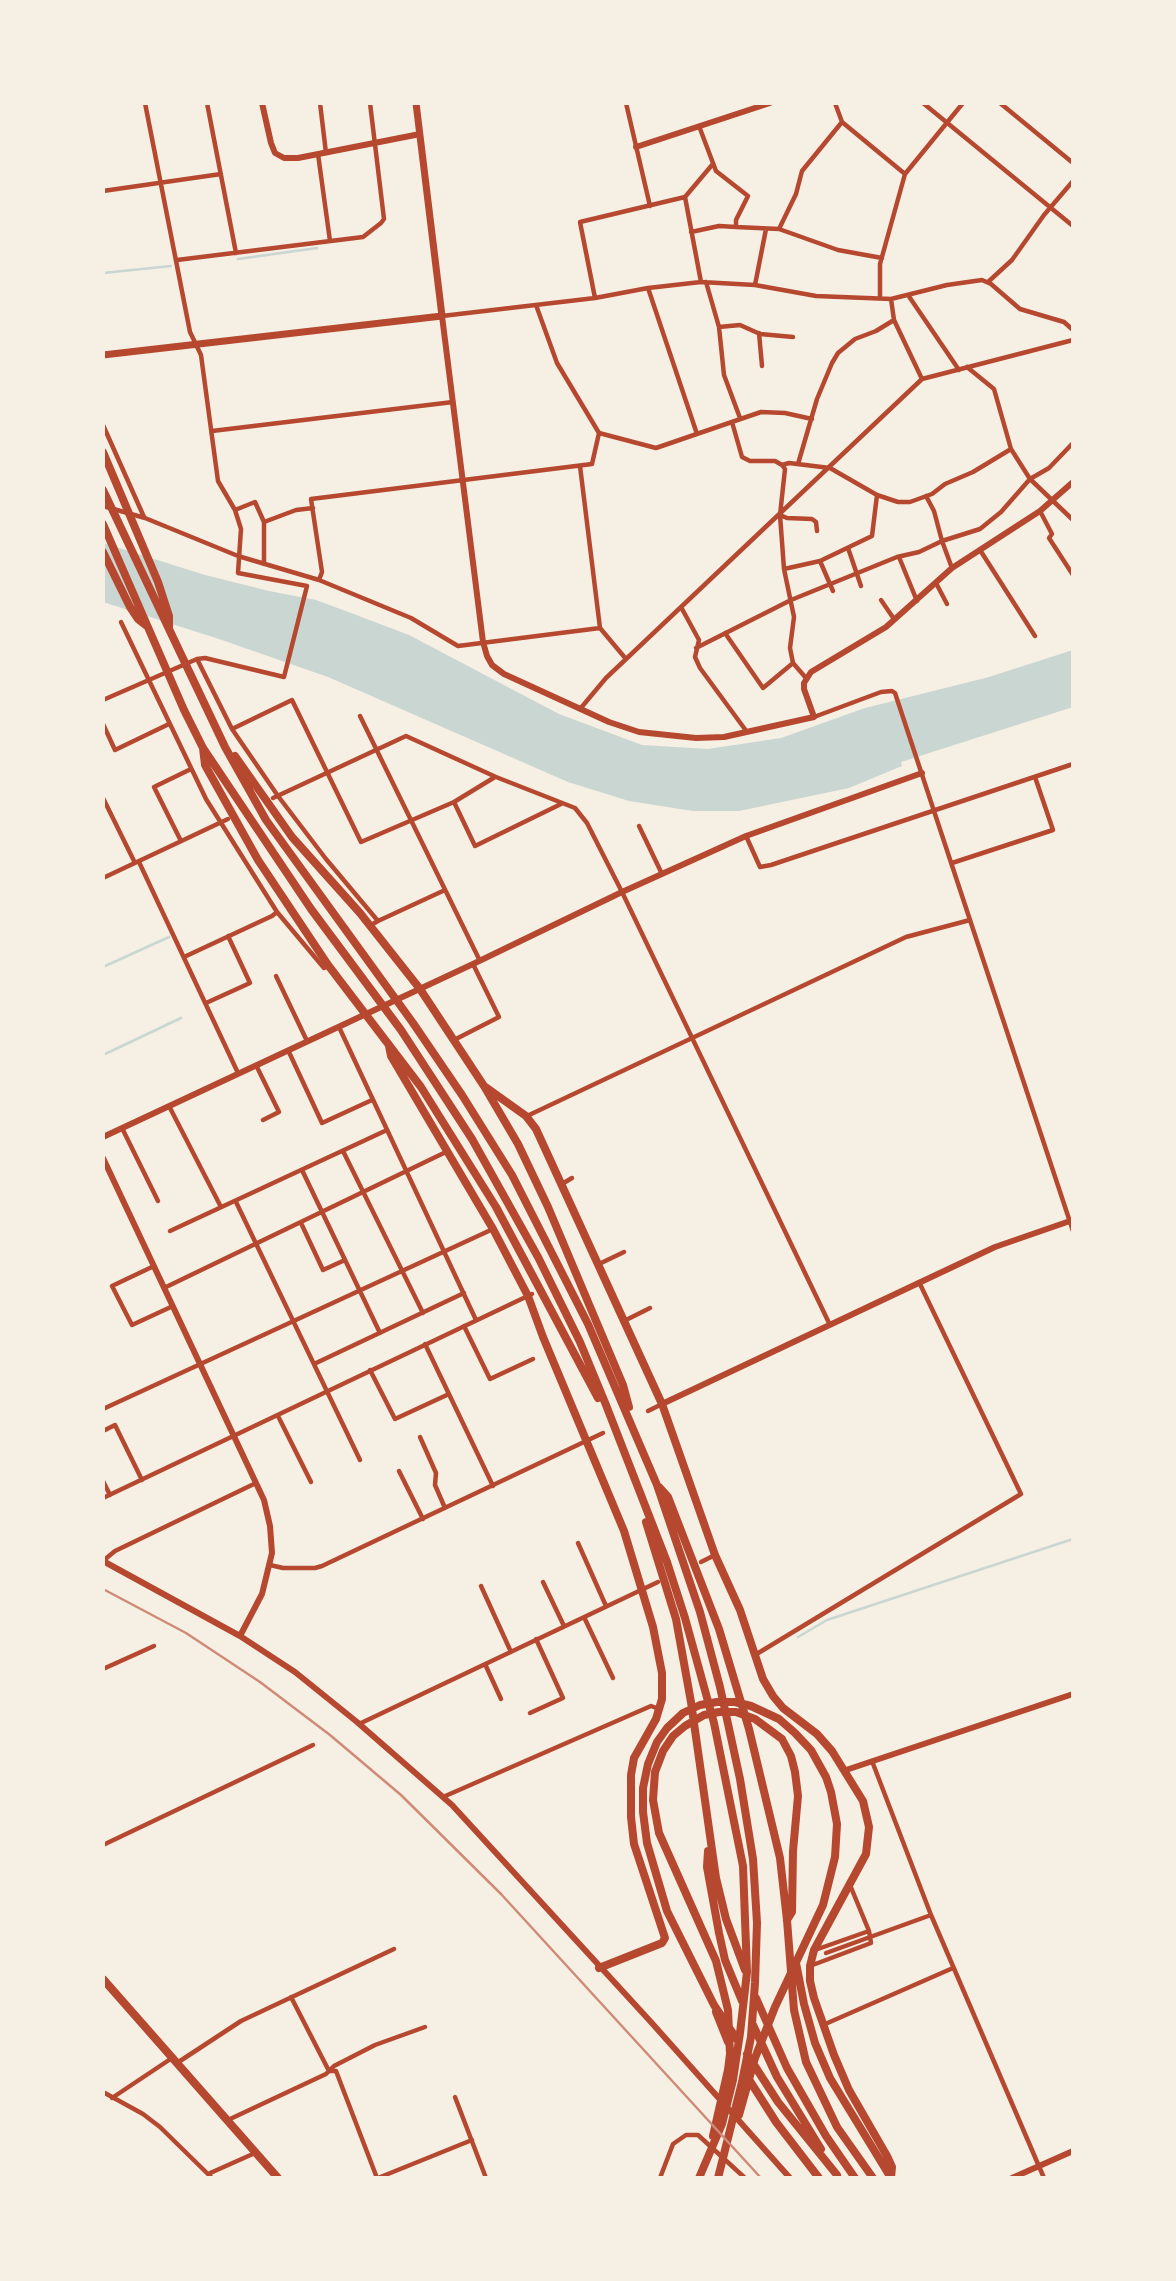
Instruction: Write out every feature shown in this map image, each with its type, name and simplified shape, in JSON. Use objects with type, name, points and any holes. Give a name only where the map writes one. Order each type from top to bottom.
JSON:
[{"type":"main road","points":[[103,355],[442,316],[416,103]]},
{"type":"main road","points":[[103,452],[158,582],[169,616],[169,630]]},
{"type":"main road","points":[[103,489],[106,503],[225,747],[266,820],[463,1095],[512,1175],[588,1324],[657,1485],[700,1612],[729,1722],[748,1818],[753,1859],[756,1942],[751,2037],[722,2168]]},
{"type":"main road","points":[[103,524],[203,748],[268,847],[401,1030],[472,1139],[538,1257],[580,1342],[640,1492],[685,1618],[707,1697],[743,1866],[747,1972],[733,2080],[722,2124],[699,2178]]},
{"type":"main road","points":[[103,552],[130,607],[138,619],[149,628]]},
{"type":"main road","points":[[225,747],[233,753],[292,837],[374,923],[484,1086],[518,1144],[548,1207],[623,1385],[637,1435]]},
{"type":"main road","points":[[203,748],[205,765],[258,860],[329,966],[421,1087],[496,1207],[621,1440]]},
{"type":"main road","points":[[389,1046],[391,1056],[449,1151],[530,1295],[543,1337],[624,1531],[643,1589],[662,1674],[663,1691],[659,1709],[634,1758],[631,1817],[634,1844],[665,1938],[662,1942],[599,1968]]},
{"type":"main road","points":[[484,1086],[526,1116],[536,1129],[562,1184],[662,1404],[715,1555],[735,1598],[762,1679],[783,1708],[817,1734],[846,1770],[863,1801],[869,1827],[866,1854],[814,1950],[810,1966],[814,1998],[823,2025],[849,2090],[892,2167],[891,2178]]},
{"type":"main road","points":[[657,1485],[668,1497],[719,1629],[749,1729],[780,1858],[788,1920],[794,2010],[806,2062],[837,2127],[873,2178]]},
{"type":"main road","points":[[640,1492],[642,1510],[676,1619],[691,1702],[716,1878],[726,1919],[767,2028],[826,2136],[855,2178]]},
{"type":"main road","points":[[718,2178],[742,2106],[755,2058],[775,2007],[819,1913],[832,1875],[838,1840],[831,1791],[818,1762],[795,1733],[779,1719],[751,1706],[735,1702],[717,1702],[700,1705],[683,1713],[657,1742],[648,1764],[643,1788],[646,1843],[667,1911],[713,2005],[723,2034],[757,2093],[819,2178]]},
{"type":"main road","points":[[709,2153],[728,2070],[730,2034],[723,1984],[699,1923],[671,1865],[659,1833],[653,1800],[654,1772],[663,1751],[673,1736],[704,1715],[736,1712],[755,1718],[782,1739],[791,1756],[798,1796],[793,1851],[792,1912],[788,1920]]},
{"type":"main road","points":[[709,1835],[707,1867],[725,1960],[777,2077],[838,2176]]},
{"type":"main road","points":[[789,1944],[793,1949],[815,2043],[830,2078],[891,2178]]},
{"type":"main road","points":[[104,1981],[278,2178]]},
{"type":"main road","points":[[713,2005],[778,2102],[838,2176]]},
{"type":"street","points":[[103,700],[197,659],[205,658],[285,677],[307,586],[238,573],[241,528],[235,510],[218,481],[201,355],[190,332],[145,103]]},
{"type":"street","points":[[207,103],[236,253]]},
{"type":"street","points":[[262,103],[271,143],[275,153],[284,158],[318,155],[420,134]]},
{"type":"street","points":[[320,103],[326,153]]},
{"type":"street","points":[[177,260],[363,237],[384,219],[370,103]]},
{"type":"street","points":[[626,103],[650,206]]},
{"type":"street","points":[[835,103],[842,122],[905,174]]},
{"type":"street","points":[[923,103],[1073,226]]},
{"type":"street","points":[[880,298],[880,264],[905,174],[963,103]]},
{"type":"street","points":[[1000,103],[1073,163]]},
{"type":"street","points":[[636,147],[766,104]]},
{"type":"street","points":[[779,229],[796,194],[802,171],[842,122]]},
{"type":"street","points":[[699,127],[716,172],[748,196],[736,227]]},
{"type":"street","points":[[318,155],[330,242]]},
{"type":"street","points":[[595,298],[580,222],[685,197],[712,165]]},
{"type":"street","points":[[103,191],[162,185],[221,174]]},
{"type":"street","points":[[988,282],[1012,260],[1044,215],[1073,181]]},
{"type":"street","points":[[685,197],[703,282],[719,327],[724,375],[740,418]]},
{"type":"street","points":[[691,232],[719,226],[779,229],[838,250],[882,258]]},
{"type":"street","points":[[755,285],[766,229]]},
{"type":"street","points":[[1073,330],[1063,322],[1020,309],[982,280],[947,285],[891,299],[816,296],[755,285],[703,282],[442,316],[483,642],[492,666],[580,709],[639,732],[668,736],[696,738],[748,733],[814,717],[881,692],[892,691],[897,698],[1073,1231]]},
{"type":"street","points":[[648,288],[697,434]]},
{"type":"street","points":[[908,295],[959,370]]},
{"type":"street","points":[[891,299],[894,320],[922,379]]},
{"type":"street","points":[[319,580],[322,572],[311,499],[592,464],[599,433],[557,363],[536,305]]},
{"type":"street","points":[[799,464],[817,399],[838,353],[855,339],[894,320]]},
{"type":"street","points":[[719,327],[740,325],[759,333],[793,337]]},
{"type":"street","points":[[759,333],[762,366]]},
{"type":"street","points":[[580,709],[606,678],[922,379],[1073,340]]},
{"type":"street","points":[[967,367],[994,389],[1011,449],[1030,479],[1073,520]]},
{"type":"street","points":[[212,431],[454,402]]},
{"type":"street","points":[[599,433],[656,447],[761,412],[785,413],[812,419]]},
{"type":"street","points":[[732,422],[742,457],[750,461],[775,461],[830,468],[877,495],[898,502],[910,502],[926,496],[1011,449]]},
{"type":"street","points":[[103,425],[145,518]]},
{"type":"street","points":[[696,648],[791,600],[980,528],[1001,512],[1030,479],[1049,468],[1073,443]]},
{"type":"street","points":[[782,464],[785,470],[780,515],[784,569],[794,626],[790,648],[793,663],[806,678]]},
{"type":"street","points":[[580,466],[600,628],[626,659]]},
{"type":"street","points":[[814,717],[804,689],[806,678],[811,673],[895,620],[952,568],[1040,511],[1073,482]]},
{"type":"street","points":[[784,569],[820,561],[872,536],[877,495]]},
{"type":"street","points":[[926,496],[952,568]]},
{"type":"street","points":[[235,510],[255,502],[264,522],[264,564]]},
{"type":"street","points":[[106,503],[238,556],[319,580],[411,618],[458,646],[600,628]]},
{"type":"street","points":[[264,522],[296,510],[313,508]]},
{"type":"street","points":[[1040,511],[1052,534],[1049,538],[1073,575]]},
{"type":"street","points":[[780,515],[812,519],[816,522],[817,531]]},
{"type":"street","points":[[848,548],[861,586]]},
{"type":"street","points":[[980,550],[1035,636]]},
{"type":"street","points":[[899,557],[917,601]]},
{"type":"street","points":[[820,561],[833,591]]},
{"type":"street","points":[[936,583],[947,604]]},
{"type":"street","points":[[881,600],[895,620]]},
{"type":"street","points":[[681,607],[699,640],[695,657],[700,668],[748,733]]},
{"type":"street","points":[[121,622],[206,799],[277,912],[324,968],[329,966]]},
{"type":"street","points":[[725,633],[763,688],[793,663]]},
{"type":"street","points":[[197,659],[232,729],[275,797],[374,923],[445,890]]},
{"type":"street","points":[[232,729],[292,700],[361,842],[454,802],[496,777]]},
{"type":"street","points":[[360,716],[445,890],[499,1017],[454,1040]]},
{"type":"street","points":[[103,724],[115,750],[169,724]]},
{"type":"street","points":[[275,797],[407,736],[496,777],[575,808],[587,823],[622,892],[830,1325]]},
{"type":"street","points":[[746,836],[760,867],[1073,764]]},
{"type":"street","points":[[181,841],[154,787],[191,769]]},
{"type":"street","points":[[103,1137],[746,836],[922,773]]},
{"type":"street","points":[[952,863],[1052,830],[1035,777]]},
{"type":"street","points":[[103,798],[184,957],[238,1073]]},
{"type":"street","points":[[454,802],[475,846],[562,804]]},
{"type":"street","points":[[103,878],[228,819]]},
{"type":"street","points":[[639,826],[662,874]]},
{"type":"street","points":[[184,957],[277,912]]},
{"type":"street","points":[[526,1116],[906,937],[970,920]]},
{"type":"street","points":[[206,1003],[250,983],[228,936]]},
{"type":"street","points":[[276,976],[307,1041]]},
{"type":"street","points":[[339,1027],[476,1320]]},
{"type":"street","points":[[288,1050],[322,1123],[372,1100]]},
{"type":"street","points":[[256,1065],[279,1112],[263,1120]]},
{"type":"street","points":[[169,1106],[221,1207]]},
{"type":"street","points":[[122,1128],[158,1201]]},
{"type":"street","points":[[170,1231],[387,1130]]},
{"type":"street","points":[[343,1151],[423,1313]]},
{"type":"street","points":[[164,1288],[449,1151]]},
{"type":"street","points":[[103,1158],[264,1500],[270,1526],[270,1565],[262,1594],[240,1636]]},
{"type":"street","points":[[302,1170],[380,1333]]},
{"type":"street","points":[[562,1184],[572,1178]]},
{"type":"street","points":[[236,1202],[360,1460]]},
{"type":"street","points":[[648,1411],[995,1247],[1070,1222]]},
{"type":"street","points":[[301,1223],[323,1270],[345,1260]]},
{"type":"street","points":[[103,1409],[493,1229]]},
{"type":"street","points":[[589,1267],[624,1251]]},
{"type":"street","points":[[154,1266],[112,1286],[132,1325],[173,1306]]},
{"type":"street","points":[[755,1655],[1021,1494],[919,1282]]},
{"type":"street","points":[[314,1364],[464,1293]]},
{"type":"street","points":[[103,1499],[530,1295]]},
{"type":"street","points":[[624,1321],[650,1308]]},
{"type":"street","points":[[464,1325],[490,1379],[533,1359]]},
{"type":"street","points":[[425,1344],[493,1486]]},
{"type":"street","points":[[370,1370],[395,1419],[449,1394]]},
{"type":"street","points":[[278,1416],[311,1482]]},
{"type":"street","points":[[103,1431],[115,1425],[142,1480]]},
{"type":"street","points":[[270,1565],[283,1568],[315,1568],[603,1433]]},
{"type":"street","points":[[419,1437],[436,1473],[435,1485],[445,1508]]},
{"type":"street","points":[[399,1471],[423,1519]]},
{"type":"street","points":[[103,1481],[110,1495]]},
{"type":"street","points":[[257,1483],[115,1551],[103,1561],[240,1636],[295,1672],[442,1797],[528,1887],[790,2178]]},
{"type":"street","points":[[578,1543],[606,1606]]},
{"type":"street","points":[[701,1562],[715,1555]]},
{"type":"street","points":[[543,1582],[564,1626]]},
{"type":"street","points":[[359,1724],[658,1582]]},
{"type":"street","points":[[481,1587],[510,1652]]},
{"type":"street","points":[[584,1617],[613,1678]]},
{"type":"street","points":[[530,1713],[563,1698],[536,1639]]},
{"type":"street","points":[[103,1670],[154,1646]]},
{"type":"street","points":[[485,1664],[501,1699]]},
{"type":"street","points":[[846,1770],[1073,1694]]},
{"type":"street","points":[[442,1797],[651,1706],[659,1709]]},
{"type":"street","points":[[103,1844],[313,1745]]},
{"type":"street","points":[[871,1760],[931,1915],[1044,2178]]},
{"type":"street","points":[[810,1966],[871,1943],[872,1937],[850,1885]]},
{"type":"street","points":[[826,1953],[931,1915]]},
{"type":"street","points":[[814,1950],[869,1931]]},
{"type":"street","points":[[111,2098],[241,2021],[394,1949]]},
{"type":"street","points":[[823,2025],[953,1968]]},
{"type":"street","points":[[291,1997],[330,2071]]},
{"type":"street","points":[[330,2071],[334,2066],[375,2045],[425,2027]]},
{"type":"street","points":[[227,2120],[330,2071],[336,2071],[378,2178],[472,2140]]},
{"type":"street","points":[[103,2092],[143,2114],[160,2127],[210,2176],[256,2152]]},
{"type":"street","points":[[455,2097],[486,2178]]},
{"type":"street","points":[[660,2178],[673,2144],[686,2135],[698,2135],[744,2178]]},
{"type":"street","points":[[1012,2178],[1073,2151]]},
{"type":"shaded area","points":[[103,543],[205,575],[316,600],[351,613],[409,635],[559,714],[642,745],[708,749],[781,738],[865,708],[989,677],[1073,650],[1073,707],[901,762],[902,766],[849,788],[739,811],[693,811],[629,801],[568,782],[328,677],[103,602]]},
{"type":"waterway","points":[[238,259],[317,248]]},
{"type":"waterway","points":[[103,273],[171,266]]},
{"type":"waterway","points":[[103,967],[169,937]]},
{"type":"waterway","points":[[103,1055],[181,1018]]},
{"type":"waterway","points":[[798,1637],[827,1620],[1073,1539]]},
{"type":"railway","points":[[103,1589],[186,1633],[260,1682],[330,1735],[401,1795],[501,1894],[761,2178]]}]
